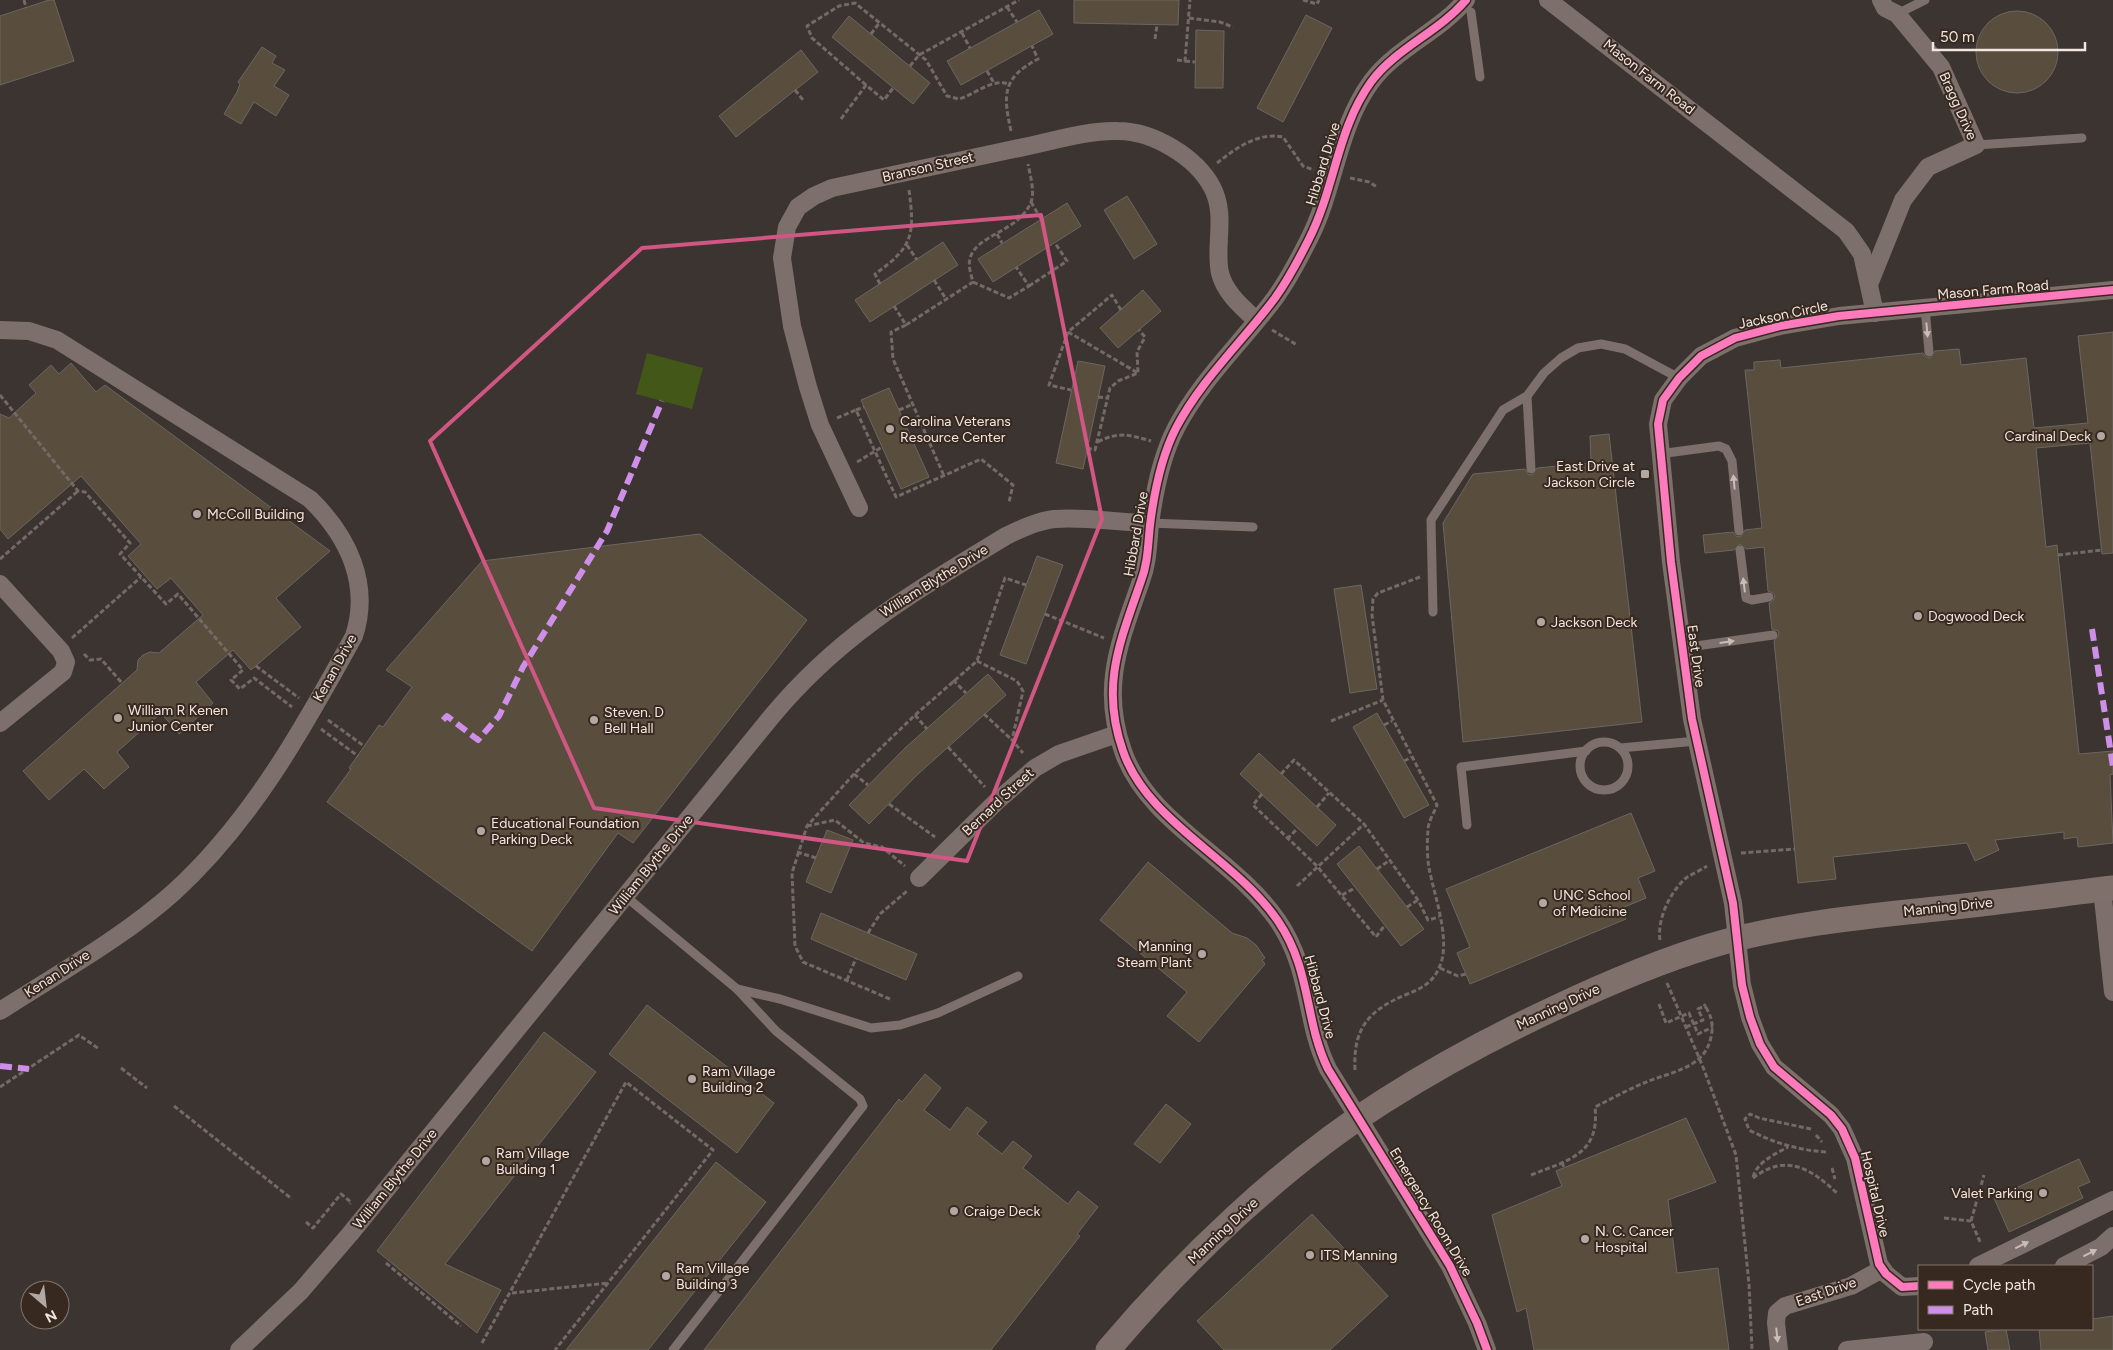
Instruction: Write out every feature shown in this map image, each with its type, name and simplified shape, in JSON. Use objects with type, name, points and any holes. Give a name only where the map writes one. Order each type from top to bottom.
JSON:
[{"type":"street","name":"Mason Farm Road","points":[[1548,0],[1841,227],[1859,247],[1870,282],[1875,313],[2113,290]]},
{"type":"street","name":"Bragg Drive","points":[[1870,282],[1903,200],[1928,167],[1976,145],[1942,67],[1897,14],[1886,8],[1880,0]]},
{"type":"street","name":"Hibbard Drive","points":[[1360,1118],[1325,1063],[1300,965],[1278,921],[1240,877],[1150,798],[1130,768],[1118,734],[1112,689],[1118,643],[1144,570],[1150,523],[1168,446],[1177,426],[1218,365],[1276,297],[1320,219],[1350,118],[1361,96],[1374,78],[1391,61],[1469,6]]},
{"type":"street","name":"Branson Street","points":[[859,508],[820,425],[792,326],[782,258],[787,227],[798,207],[814,196],[832,188],[1057,139],[1119,131],[1146,137],[1178,151],[1204,172],[1214,191],[1219,210],[1220,272],[1231,295],[1256,320]]},
{"type":"street","name":"Jackson Circle","points":[[1679,378],[1701,356],[1735,338],[1780,326],[1875,313]]},
{"type":"street","name":"Kenan Drive","points":[[0,330],[29,331],[66,344],[310,499],[329,518],[347,546],[357,572],[361,591],[360,620],[354,636],[270,779],[225,838],[174,892],[112,939],[0,1011]]},
{"type":"street","name":"East Drive","points":[[1679,378],[1664,400],[1658,424],[1659,454],[1682,648],[1697,741],[1732,903],[1737,939]]},
{"type":"street","name":"William Blythe Drive","points":[[239,1350],[301,1291],[350,1234],[790,693],[828,656],[880,614],[1006,536],[1036,523],[1068,519],[1150,523]]},
{"type":"street","points":[[0,584],[61,651],[66,662],[62,672],[0,723]]},
{"type":"street","name":"Bernard Street","points":[[919,878],[997,800],[1035,768],[1059,754],[1118,734]]},
{"type":"street","points":[[2107,889],[2113,992]]},
{"type":"street","name":"Manning Drive","points":[[1108,1350],[1160,1291],[1245,1209],[1360,1118],[1449,1062],[1516,1026],[1645,968],[1737,939],[1825,921],[2107,889]]},
{"type":"street","name":"Hospital Drive","points":[[1737,939],[1742,985],[1750,1017],[1760,1044],[1774,1067],[1831,1115],[1846,1136],[1855,1158],[1873,1246],[1882,1269],[1902,1287],[1918,1286]]},
{"type":"street","name":"Emergency Room Drive","points":[[1360,1118],[1450,1266],[1477,1323],[1486,1350]]},
{"type":"street","points":[[1980,1265],[2113,1200]]},
{"type":"street","points":[[2066,1265],[2102,1248],[2113,1236]]},
{"type":"street","name":"East Drive","points":[[1779,1350],[1776,1323],[1777,1313],[1785,1306],[1851,1286],[1882,1269]]},
{"type":"street","points":[[1847,1350],[1924,1340]]},
{"type":"lane","points":[[1897,14],[1925,0]]},
{"type":"lane","points":[[1469,6],[1480,77]]},
{"type":"lane","points":[[1976,145],[2082,138]]},
{"type":"lane","points":[[1925,308],[1928,352]]},
{"type":"lane","points":[[1433,612],[1432,520],[1503,410],[1527,396],[1544,373],[1561,358],[1578,348],[1602,344],[1626,349],[1679,378]]},
{"type":"lane","points":[[1527,396],[1531,469]]},
{"type":"lane","points":[[1659,454],[1719,446],[1726,449],[1732,461],[1738,531]]},
{"type":"lane","points":[[1150,523],[1252,527]]},
{"type":"lane","points":[[1740,550],[1746,598],[1752,600],[1769,597]]},
{"type":"lane","points":[[1682,648],[1773,635]]},
{"type":"lane","points":[[1620,748],[1628,761],[1628,768],[1626,776],[1619,785],[1610,789],[1592,787],[1584,780],[1580,766],[1582,756],[1591,746],[1603,742],[1620,748],[1697,741]]},
{"type":"lane","points":[[1467,825],[1461,767],[1586,751]]},
{"type":"lane","points":[[625,896],[737,989],[776,1031],[860,1099],[863,1106],[673,1350]]},
{"type":"lane","points":[[737,989],[780,999],[871,1028],[900,1024],[938,1013],[1018,976]]},
{"type":"path","points":[[24,0],[26,8]]},
{"type":"path","points":[[910,66],[919,55],[1019,0]]},
{"type":"path","points":[[1185,61],[1190,0]]},
{"type":"path","points":[[1303,0],[1317,4],[1319,0]]},
{"type":"path","points":[[893,88],[884,100],[812,38],[807,26],[839,6],[855,3],[926,60],[947,96],[959,99],[994,83],[1004,82],[1010,85]]},
{"type":"path","points":[[1007,7],[1017,22]]},
{"type":"path","points":[[1189,18],[1220,22],[1233,27]]},
{"type":"path","points":[[871,34],[880,22]]},
{"type":"path","points":[[1154,39],[1157,25]]},
{"type":"path","points":[[962,32],[970,48]]},
{"type":"path","points":[[972,282],[970,259],[974,250],[982,242],[1017,222],[1026,212],[1032,196],[1021,148],[1005,99],[1010,85],[1017,74],[1038,59],[1032,46]]},
{"type":"path","points":[[1177,60],[1195,62]]},
{"type":"path","points":[[987,71],[994,83]]},
{"type":"path","points":[[841,119],[866,85]]},
{"type":"path","points":[[795,90],[803,100]]},
{"type":"path","points":[[1204,172],[1251,140],[1272,135],[1283,137],[1303,166]]},
{"type":"path","points":[[880,284],[875,274],[895,260],[907,245],[912,215],[906,172]]},
{"type":"path","points":[[1369,182],[1377,187]]},
{"type":"path","points":[[1030,202],[1041,219]]},
{"type":"path","points":[[997,234],[1002,243]]},
{"type":"path","points":[[972,282],[1010,298],[1067,261],[1055,242]]},
{"type":"path","points":[[907,245],[917,260]]},
{"type":"path","points":[[1016,267],[1029,286]]},
{"type":"path","points":[[934,280],[946,299]]},
{"type":"path","points":[[944,476],[893,359],[891,332],[906,325],[972,282]]},
{"type":"path","points":[[1072,390],[1049,385],[1068,332],[1112,295],[1121,310]]},
{"type":"path","points":[[894,306],[906,325]]},
{"type":"path","points":[[1138,373],[1137,352],[1145,337],[1139,330]]},
{"type":"path","points":[[1068,332],[1138,373]]},
{"type":"path","points":[[1277,333],[1297,345]]},
{"type":"path","points":[[1087,448],[1095,450],[1110,388],[1118,382],[1138,373]]},
{"type":"path","points":[[0,395],[78,491],[85,492],[130,543],[120,554],[166,604],[178,594],[243,670],[231,680],[240,689],[254,678],[260,682]]},
{"type":"path","points":[[1098,397],[1107,398]]},
{"type":"path","points":[[899,410],[913,404]]},
{"type":"path","points":[[820,425],[864,407]]},
{"type":"path","points":[[856,410],[896,497],[981,459],[1013,485],[1009,502]]},
{"type":"path","points":[[1097,442],[1111,434],[1123,434],[1168,446]]},
{"type":"path","points":[[842,471],[882,447]]},
{"type":"path","points":[[0,559],[78,491]]},
{"type":"path","points":[[2058,555],[2102,550]]},
{"type":"path","points":[[1355,1070],[1354,1052],[1358,1034],[1367,1020],[1383,1006],[1429,984],[1440,968],[1444,949],[1429,866],[1428,828],[1437,805],[1392,721],[1383,700],[1372,614],[1372,599],[1378,594],[1406,581],[1432,573]]},
{"type":"path","points":[[71,639],[141,577]]},
{"type":"path","points":[[890,999],[803,962],[795,946],[792,873],[797,852],[807,826],[854,774],[953,680],[977,661],[1005,578],[1026,585]]},
{"type":"path","points":[[1045,614],[1118,643]]},
{"type":"path","points":[[1366,615],[1372,614]]},
{"type":"path","points":[[977,661],[1017,681],[1023,691],[1012,740]]},
{"type":"path","points":[[1373,663],[1378,662]]},
{"type":"path","points":[[953,680],[966,693]]},
{"type":"path","points":[[1331,721],[1383,700]]},
{"type":"path","points":[[984,714],[1012,740],[1035,768]]},
{"type":"path","points":[[915,715],[927,728]]},
{"type":"path","points":[[1384,725],[1392,721]]},
{"type":"path","points":[[948,747],[997,800]]},
{"type":"path","points":[[1404,761],[1412,757]]},
{"type":"path","points":[[1281,774],[1294,760],[1364,824],[1418,900],[1428,920],[1439,917]]},
{"type":"path","points":[[854,774],[868,785]]},
{"type":"path","points":[[1317,807],[1330,793]]},
{"type":"path","points":[[1262,794],[1253,805],[1287,839],[1318,866],[1376,937],[1385,926]]},
{"type":"path","points":[[889,804],[950,848]]},
{"type":"path","points":[[807,826],[835,820],[864,843],[882,847],[919,878],[900,898],[880,914],[868,933]]},
{"type":"path","points":[[1296,886],[1364,824]]},
{"type":"path","points":[[1287,839],[1298,828]]},
{"type":"path","points":[[1736,855],[1743,852],[1795,849]]},
{"type":"path","points":[[797,852],[816,858]]},
{"type":"path","points":[[1377,869],[1390,860]]},
{"type":"path","points":[[1662,949],[1659,931],[1666,904],[1686,879],[1713,863]]},
{"type":"path","points":[[1342,895],[1355,888]]},
{"type":"path","points":[[1407,908],[1418,900]]},
{"type":"path","points":[[847,980],[856,958]]},
{"type":"path","points":[[1440,968],[1458,976],[1466,974]]},
{"type":"path","points":[[1666,974],[1667,983],[1736,1155],[1749,1284],[1752,1350]]},
{"type":"path","points":[[1658,1004],[1666,1023],[1689,1014],[1691,1017],[1693,1024],[1696,1030],[1698,1034],[1714,1027],[1705,1006],[1698,1009],[1703,1020],[1697,1023],[1692,1025],[1686,1027]]},
{"type":"path","points":[[1531,1175],[1584,1151],[1596,1130],[1595,1107],[1644,1083],[1690,1066],[1704,1054],[1710,1045],[1713,1025],[1704,1004]]},
{"type":"path","points":[[0,1087],[79,1035],[99,1049]]},
{"type":"path","points":[[121,1068],[147,1088]]},
{"type":"path","points":[[482,1344],[626,1082],[714,1150],[555,1350]]},
{"type":"path","points":[[174,1106],[292,1199]]},
{"type":"path","points":[[1811,1129],[1759,1118],[1750,1114],[1745,1119],[1749,1130],[1771,1141],[1826,1152]]},
{"type":"path","points":[[1816,1135],[1822,1142]]},
{"type":"path","points":[[1789,1146],[1764,1162],[1755,1170],[1753,1178],[1763,1170],[1779,1166],[1796,1165],[1811,1172],[1837,1193]]},
{"type":"path","points":[[1562,1162],[1564,1168]]},
{"type":"path","points":[[1832,1168],[1834,1179]]},
{"type":"path","points":[[1981,1244],[1971,1221],[1984,1175]]},
{"type":"path","points":[[306,1222],[313,1228],[341,1194]]},
{"type":"path","points":[[1944,1218],[1971,1221]]},
{"type":"path","points":[[386,1263],[461,1326]]},
{"type":"path","points":[[511,1294],[608,1283]]},
{"type":"highlighted area","points":[[1041,215],[1102,519],[967,861],[594,808],[430,441],[642,248]]},
{"type":"green space","points":[[647,353],[703,368],[692,409],[636,394]]},
{"type":"building","points":[[54,0],[74,61],[0,85],[0,16]]},
{"type":"building","points":[[1074,0],[1179,0],[1178,25],[1074,23]]},
{"type":"building","points":[[1039,10],[1053,34],[961,85],[947,61]]},
{"type":"building","points":[[2017,11],[2033,14],[2046,23],[2055,36],[2058,52],[2055,68],[2046,81],[2033,90],[2017,93],[2001,90],[1988,81],[1979,68],[1976,52],[1979,36],[1988,23],[2001,14]]},
{"type":"building","points":[[1306,15],[1332,28],[1283,122],[1257,108]]},
{"type":"building","points":[[849,16],[930,83],[913,104],[832,37]]},
{"type":"building","points":[[1196,30],[1224,31],[1223,88],[1195,88]]},
{"type":"building","points":[[262,47],[276,56],[272,63],[285,70],[274,86],[289,95],[276,116],[254,102],[241,124],[224,114],[237,92],[240,84],[238,82]]},
{"type":"building","points":[[801,50],[818,72],[736,137],[719,116]]},
{"type":"building","points":[[1127,196],[1157,244],[1134,259],[1104,210]]},
{"type":"building","points":[[1067,203],[1081,226],[993,282],[978,259]]},
{"type":"building","points":[[943,242],[958,265],[870,322],[855,300]]},
{"type":"building","points":[[1143,290],[1161,311],[1118,348],[1100,328]]},
{"type":"building","name":"Dogwood Deck","points":[[2113,332],[2113,553],[2102,554],[2090,443],[2036,448],[2046,547],[2057,545],[2079,754],[2113,751],[2113,774],[2110,775],[2113,843],[2078,847],[2077,837],[2064,839],[2064,832],[1995,840],[1999,850],[1975,861],[1967,843],[1833,857],[1836,879],[1798,883],[1774,641],[1779,635],[1778,631],[1772,629],[1769,603],[1773,601],[1775,596],[1768,591],[1764,547],[1746,549],[1740,544],[1734,550],[1705,553],[1703,535],[1733,532],[1736,536],[1740,537],[1745,530],[1762,528],[1745,370],[1754,370],[1754,362],[1780,360],[1781,368],[1923,353],[1926,357],[1930,358],[1935,351],[1959,349],[1961,365],[2026,358],[2034,428],[2088,423],[2078,336]]},
{"type":"building","points":[[1078,361],[1105,366],[1083,469],[1056,463]]},
{"type":"building","name":"McColl Building","points":[[71,363],[96,392],[105,385],[330,551],[276,598],[301,627],[251,670],[233,650],[196,682],[213,703],[179,734],[161,713],[117,752],[129,767],[104,789],[84,769],[49,800],[23,771],[137,670],[138,660],[143,655],[150,652],[159,653],[203,615],[171,578],[157,589],[128,556],[141,544],[81,476],[8,539],[0,529],[0,414],[9,418],[36,393],[29,385],[51,365],[59,374]]},
{"type":"building","name":"Carolina Veterans Resource Center","points":[[889,388],[929,477],[901,489],[861,400]]},
{"type":"building","name":"Jackson Deck","points":[[1609,434],[1642,722],[1463,742],[1443,523],[1473,474],[1525,469],[1528,474],[1532,475],[1537,468],[1591,463],[1590,436]]},
{"type":"building","name":"Steven. D Bell Hall","points":[[700,534],[807,620],[633,843],[618,833],[532,951],[327,802],[379,725],[383,727],[412,687],[386,670],[482,561]]},
{"type":"building","points":[[1037,556],[1063,565],[1026,664],[1000,655]]},
{"type":"building","points":[[1361,585],[1377,689],[1350,693],[1334,589]]},
{"type":"building","points":[[988,674],[1006,695],[917,775],[869,824],[849,805],[905,748]]},
{"type":"building","points":[[1377,713],[1429,805],[1404,818],[1353,727]]},
{"type":"building","points":[[1259,753],[1336,825],[1317,846],[1240,774]]},
{"type":"building","name":"UNC School of Medicine","points":[[1631,813],[1655,871],[1638,878],[1646,898],[1622,908],[1626,919],[1470,984],[1457,953],[1470,947],[1446,889]]},
{"type":"building","points":[[827,830],[853,840],[831,893],[806,882]]},
{"type":"building","points":[[1359,846],[1424,929],[1401,946],[1337,864]]},
{"type":"building","name":"Manning Steam Plant","points":[[1148,862],[1232,933],[1247,938],[1256,945],[1265,958],[1262,960],[1265,964],[1199,1042],[1167,1016],[1187,992],[1100,920]]},
{"type":"building","points":[[821,913],[917,954],[906,980],[811,939]]},
{"type":"building","name":"Ram Village Building 2","points":[[647,1005],[774,1103],[737,1153],[609,1054]]},
{"type":"building","name":"Ram Village Building 1","points":[[544,1032],[596,1072],[445,1264],[501,1290],[477,1333],[377,1251]]},
{"type":"building","name":"Craige Deck","points":[[925,1074],[941,1088],[924,1110],[950,1130],[967,1107],[987,1122],[977,1134],[1002,1154],[1013,1141],[1032,1156],[1023,1168],[1068,1204],[1078,1191],[1098,1207],[1077,1234],[1080,1236],[991,1350],[704,1350],[899,1099],[902,1102]]},
{"type":"building","points":[[1166,1104],[1191,1124],[1160,1163],[1134,1144]]},
{"type":"building","name":"N. C. Cancer Hospital","points":[[1686,1118],[1716,1182],[1668,1200],[1677,1273],[1718,1268],[1729,1350],[1534,1350],[1526,1308],[1517,1312],[1492,1215],[1562,1186],[1556,1171]]},
{"type":"building","name":"Valet Parking","points":[[2079,1159],[2090,1182],[2078,1187],[2083,1198],[2009,1232],[1994,1198]]},
{"type":"building","name":"Ram Village Building 3","points":[[716,1162],[766,1202],[648,1350],[566,1350]]},
{"type":"building","name":"ITS Manning","points":[[1312,1214],[1388,1296],[1330,1350],[1224,1350],[1197,1321]]},
{"type":"building","points":[[2113,1316],[2113,1350],[2041,1350],[2039,1330],[2093,1330],[2093,1319]]},
{"type":"building","points":[[2006,1330],[2010,1350],[1988,1350],[1985,1332]]},
{"type":"marked path","points":[[443,720],[447,716],[478,740],[499,716],[523,667],[607,531],[662,401]]},
{"type":"marked path","points":[[2092,629],[2113,767]]},
{"type":"marked path","points":[[0,1066],[29,1069]]},
{"type":"cycle path","points":[[1466,0],[1443,22],[1393,59],[1371,82],[1351,119],[1318,220],[1293,269],[1275,298],[1197,394],[1176,428],[1162,463],[1156,488],[1143,574],[1120,644],[1113,685],[1113,706],[1116,728],[1123,751],[1135,776],[1151,799],[1193,839],[1239,878],[1278,921],[1297,958],[1320,1051],[1328,1069],[1450,1266],[1477,1323],[1487,1350]]},
{"type":"cycle path","points":[[1918,1286],[1902,1287],[1886,1274],[1879,1264],[1855,1158],[1842,1129],[1831,1115],[1774,1067],[1760,1044],[1750,1017],[1742,985],[1733,903],[1692,719],[1671,562],[1658,424],[1663,400],[1679,378],[1701,356],[1735,338],[1780,326],[1839,316],[2113,290]]},
{"type":"place","name":"Carolina Veterans Resource Center","points":[[890,429]]},
{"type":"place","name":"Cardinal Deck","points":[[2101,436]]},
{"type":"place","name":"East Drive at Jackson Circle","points":[[1645,474]]},
{"type":"place","name":"McColl Building","points":[[197,514]]},
{"type":"place","name":"Dogwood Deck","points":[[1918,616]]},
{"type":"place","name":"Jackson Deck","points":[[1541,622]]},
{"type":"place","name":"William R Kenen Junior Center","points":[[118,718]]},
{"type":"place","name":"Steven. D Bell Hall","points":[[594,720]]},
{"type":"place","name":"Educational Foundation Parking Deck","points":[[481,831]]},
{"type":"place","name":"UNC School of Medicine","points":[[1543,903]]},
{"type":"place","name":"Manning Steam Plant","points":[[1202,954]]},
{"type":"place","name":"Ram Village Building 2","points":[[692,1079]]},
{"type":"place","name":"Ram Village Building 1","points":[[486,1161]]},
{"type":"place","name":"Valet Parking","points":[[2043,1193]]},
{"type":"place","name":"Craige Deck","points":[[954,1211]]},
{"type":"place","name":"N. C. Cancer Hospital","points":[[1585,1239]]},
{"type":"place","name":"ITS Manning","points":[[1310,1255]]},
{"type":"place","name":"Ram Village Building 3","points":[[666,1276]]}]
